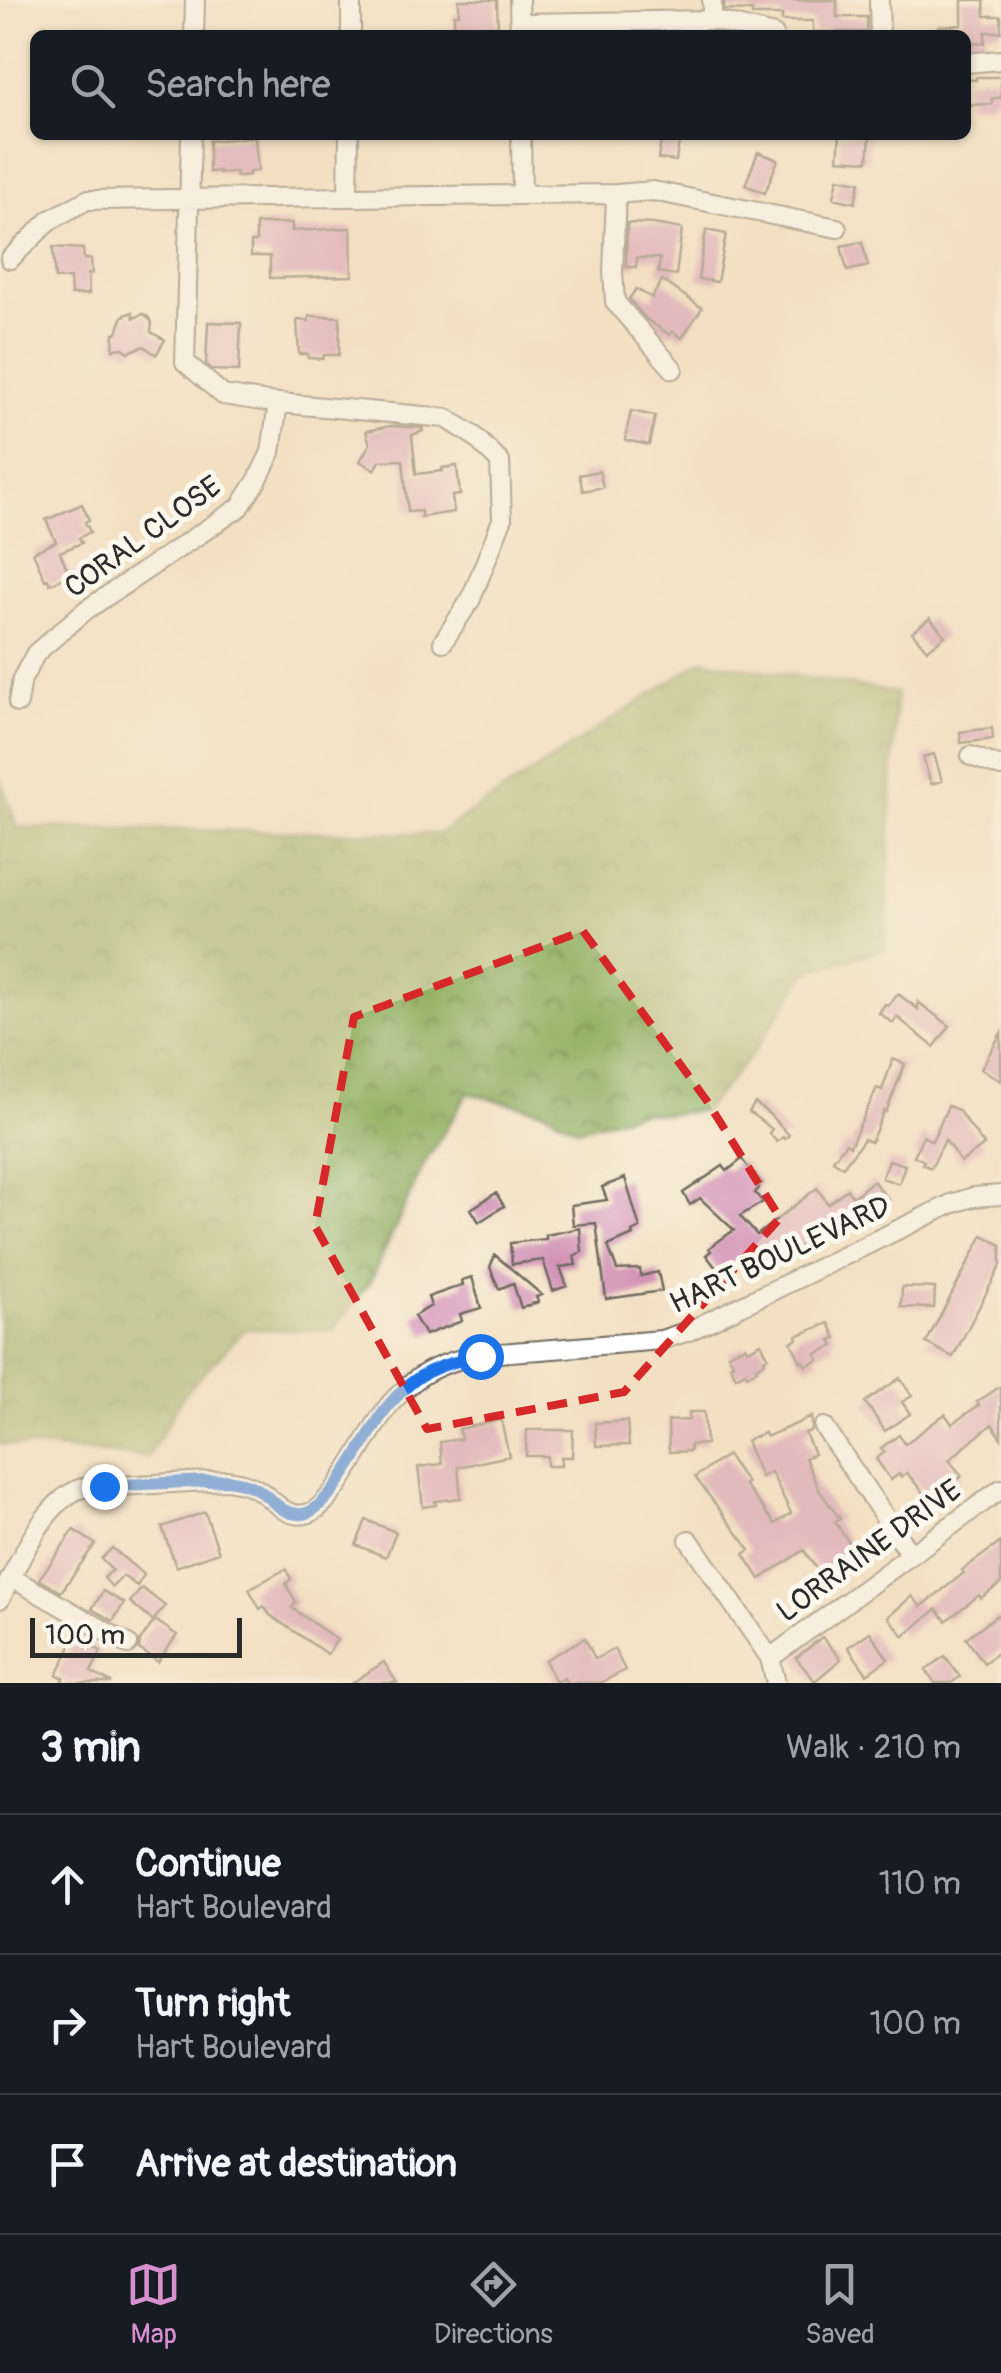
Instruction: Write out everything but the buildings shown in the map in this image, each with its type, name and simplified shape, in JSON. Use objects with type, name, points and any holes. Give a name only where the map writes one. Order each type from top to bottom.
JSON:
[{"type":"street","points":[[194,0],[194,30]]},
{"type":"street","points":[[350,30],[351,0]]},
{"type":"street","points":[[519,0],[520,29],[712,20],[753,30]]},
{"type":"street","points":[[712,0],[712,20]]},
{"type":"street","points":[[879,0],[880,30]]},
{"type":"street","points":[[971,63],[1001,60]]},
{"type":"street","points":[[191,140],[185,362],[223,395],[446,418],[474,436],[500,462],[502,520],[471,599],[443,642]]},
{"type":"street","points":[[348,197],[349,140]]},
{"type":"street","points":[[521,140],[522,195]]},
{"type":"street","points":[[10,259],[50,220],[87,200],[653,192],[838,228]]},
{"type":"street","points":[[616,194],[615,302],[673,369]]},
{"type":"street","name":"CORAL CLOSE","points":[[18,703],[22,679],[36,653],[86,610],[240,507],[271,452],[278,402]]},
{"type":"street","points":[[971,756],[1001,767]]},
{"type":"street","name":"HART BOULEVARD","points":[[0,1599],[56,1503],[70,1492],[82,1488],[227,1480],[257,1489],[290,1513],[310,1513],[327,1500],[390,1404],[416,1380],[449,1362],[660,1340],[689,1331],[951,1204],[973,1197],[1001,1196]]},
{"type":"street","points":[[824,1427],[910,1554]]},
{"type":"street","name":"LORRAINE DRIVE","points":[[770,1658],[1001,1489]]},
{"type":"street","points":[[689,1540],[770,1658],[776,1683]]},
{"type":"street","points":[[12,1578],[128,1644]]},
{"type":"highlighted area","points":[[583,931],[707,1101],[780,1218],[624,1392],[427,1429],[315,1226],[354,1017]]},
{"type":"green space","points":[[703,660],[896,693],[885,948],[807,972],[754,1052],[704,1110],[638,1112],[578,1129],[544,1111],[468,1093],[424,1164],[371,1280],[333,1330],[245,1329],[184,1394],[148,1457],[0,1444],[0,777],[17,827],[438,834]]},
{"type":"route","points":[[104,1486],[243,1482],[290,1513],[310,1513],[327,1500],[390,1404],[416,1380],[449,1362],[480,1356]]}]
